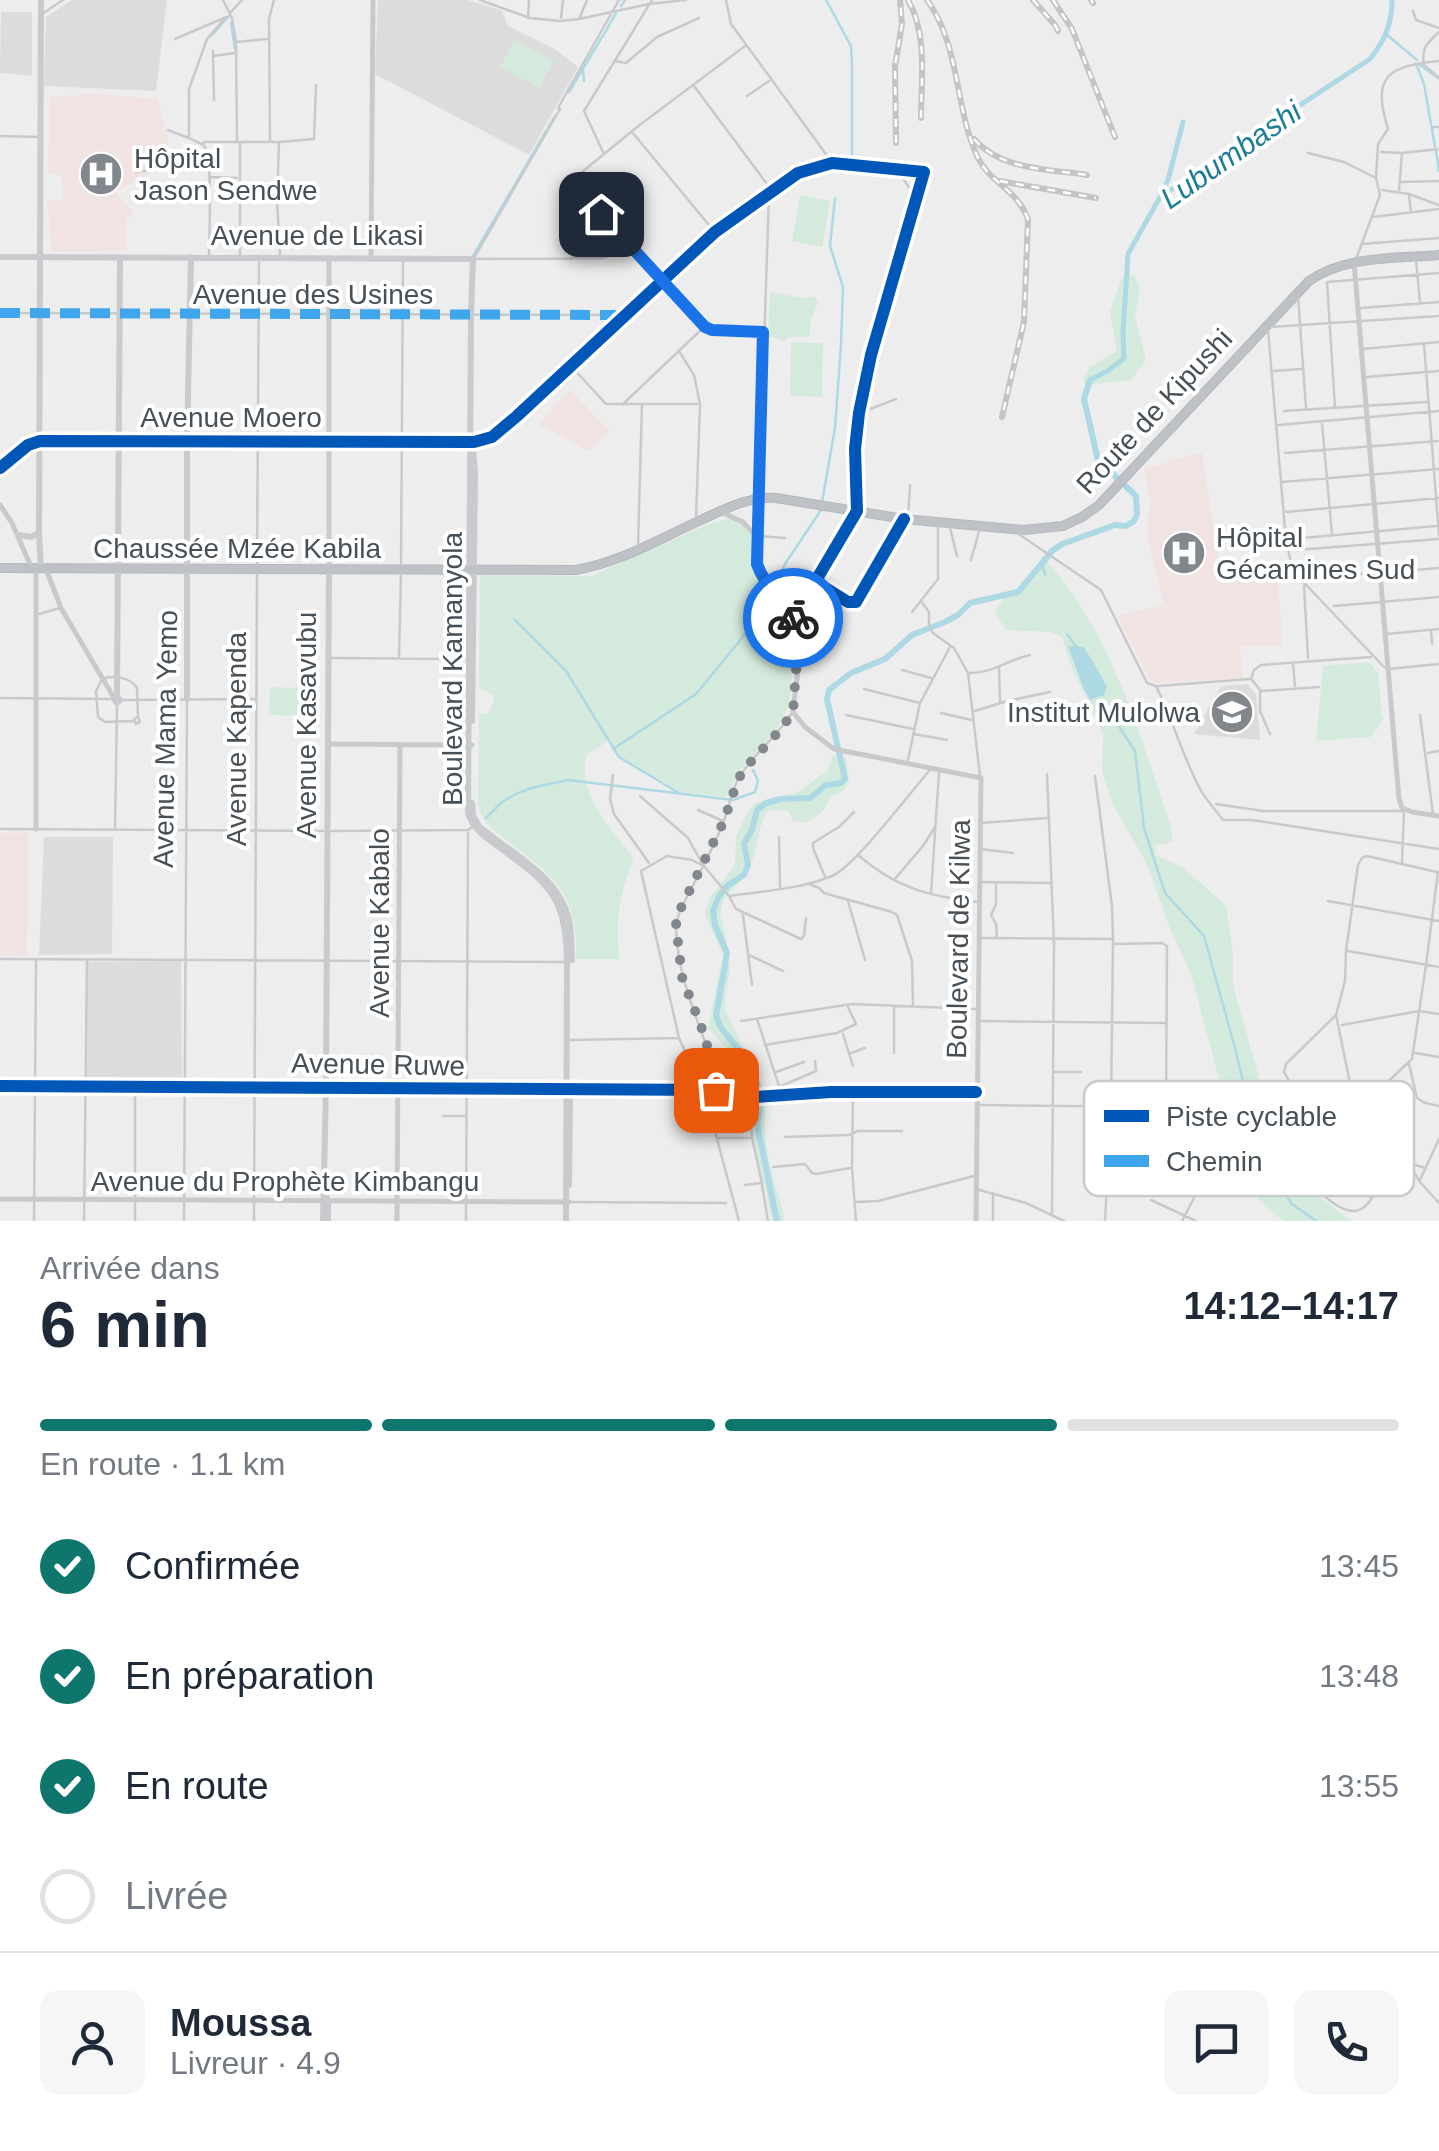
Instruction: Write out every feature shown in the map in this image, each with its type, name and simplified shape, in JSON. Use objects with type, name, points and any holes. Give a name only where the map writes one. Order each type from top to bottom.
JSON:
[{"type":"highway","name":"Route de Kipushi","points":[[471,571],[581,569],[759,497],[906,519],[1012,529],[1051,528],[1072,522],[1095,509],[1298,292],[1323,272],[1354,262],[1439,255]]},
{"type":"highway","name":"Chaussée Mzée Kabila","points":[[0,568],[471,571]]},
{"type":"main road","points":[[39,569],[41,0]]},
{"type":"main road","name":"Avenue Mama Yemo","points":[[188,699],[191,256]]},
{"type":"main road","name":"Avenue de Likasi","points":[[0,257],[473,259]]},
{"type":"main road","points":[[116,699],[120,258]]},
{"type":"main road","name":"Boulevard Kamanyola","points":[[473,259],[473,827],[537,870],[562,899],[569,918],[568,1090]]},
{"type":"main road","points":[[18,535],[30,537],[38,533]]},
{"type":"main road","name":"Avenue Kasavubu","points":[[326,1221],[329,570]]},
{"type":"main road","name":"Boulevard Kamanyola","points":[[568,1221],[570,962]]},
{"type":"street","points":[[40,15],[63,0]]},
{"type":"street","points":[[223,0],[236,42],[240,257]]},
{"type":"street","points":[[188,140],[189,90],[207,39],[242,0]]},
{"type":"street","points":[[270,142],[269,19],[274,0]]},
{"type":"street","points":[[371,258],[372,0]]},
{"type":"street","points":[[480,0],[528,18],[560,21],[650,2],[686,0]]},
{"type":"street","points":[[500,0],[500,8]]},
{"type":"street","points":[[528,18],[529,0]]},
{"type":"street","points":[[560,21],[564,0]]},
{"type":"street","points":[[579,19],[588,0]]},
{"type":"street","points":[[473,259],[619,0]]},
{"type":"street","points":[[726,0],[729,21],[745,46],[832,162]]},
{"type":"street","points":[[604,154],[584,112],[650,2]]},
{"type":"street","points":[[1413,11],[1416,20],[1439,30],[1422,52],[1428,70],[1439,78]]},
{"type":"street","points":[[175,39],[228,16]]},
{"type":"street","points":[[615,61],[626,64],[657,37],[699,18]]},
{"type":"street","points":[[236,42],[269,38]]},
{"type":"street","points":[[572,259],[576,177],[745,46]]},
{"type":"street","points":[[214,100],[213,53],[236,52]]},
{"type":"street","points":[[1402,864],[1404,810],[1399,799],[1354,262],[1381,190],[1376,178],[1378,142],[1388,128],[1380,96],[1382,83],[1394,72],[1415,63],[1439,61]]},
{"type":"street","points":[[196,70],[212,69]]},
{"type":"street","points":[[747,96],[770,80]]},
{"type":"street","points":[[693,84],[770,191],[758,568],[790,613],[798,634],[793,712],[745,768],[676,925],[682,977],[717,1078],[717,1085],[706,1098],[739,1221]]},
{"type":"street","points":[[168,130],[202,144],[314,139],[316,85]]},
{"type":"street","points":[[632,131],[715,232]]},
{"type":"street","points":[[0,136],[42,136]]},
{"type":"street","points":[[279,142],[280,256]]},
{"type":"street","points":[[202,144],[209,171],[209,257]]},
{"type":"street","points":[[1378,152],[1439,149]]},
{"type":"street","points":[[1308,152],[1336,159],[1376,178]]},
{"type":"street","points":[[1399,192],[1402,153]]},
{"type":"street","points":[[472,440],[492,438],[715,232],[798,173],[832,162],[924,172],[876,336],[859,414],[855,449],[857,511],[817,580],[820,585],[850,603],[857,601],[906,519],[910,485]]},
{"type":"street","points":[[896,170],[918,199]]},
{"type":"street","points":[[136,172],[209,171]]},
{"type":"street","points":[[209,177],[240,178]]},
{"type":"street","points":[[1400,182],[1439,181]]},
{"type":"street","points":[[574,185],[705,327],[763,332]]},
{"type":"street","points":[[1381,190],[1409,194],[1439,207]]},
{"type":"street","points":[[1409,194],[1411,213]]},
{"type":"street","points":[[238,199],[278,200]]},
{"type":"street","points":[[1371,217],[1439,207]]},
{"type":"street","points":[[1362,244],[1439,238]]},
{"type":"street","name":"Avenue de Likasi","points":[[473,259],[606,258],[627,242]]},
{"type":"street","name":"Avenue Kapenda","points":[[254,1221],[259,257]]},
{"type":"street","points":[[1416,257],[1420,303]]},
{"type":"street","name":"Avenue Kasavubu","points":[[329,258],[329,570]]},
{"type":"street","points":[[400,658],[403,258]]},
{"type":"street","points":[[1335,408],[1327,282],[1439,273]]},
{"type":"street","points":[[1298,292],[1306,409]]},
{"type":"street","points":[[1358,308],[1439,302]]},
{"type":"street","name":"Avenue des Usines","points":[[0,312],[626,315]]},
{"type":"street","points":[[1439,316],[1268,325],[1290,566],[1373,657],[1388,668],[1439,664]]},
{"type":"street","points":[[622,405],[705,327]]},
{"type":"street","points":[[1362,349],[1439,342]]},
{"type":"street","points":[[1296,550],[1439,537],[1424,344]]},
{"type":"street","points":[[679,351],[694,375],[700,404],[696,522]]},
{"type":"street","points":[[571,366],[604,403],[700,404]]},
{"type":"street","points":[[1272,371],[1303,370]]},
{"type":"street","points":[[1364,377],[1439,371]]},
{"type":"street","points":[[859,414],[896,399]]},
{"type":"street","points":[[1284,411],[1428,402]]},
{"type":"street","points":[[638,548],[642,404]]},
{"type":"street","points":[[1277,426],[1439,411]]},
{"type":"street","points":[[1322,422],[1332,536]]},
{"type":"street","name":"Avenue Moero","points":[[40,441],[472,440]]},
{"type":"street","points":[[0,468],[28,445],[40,441]]},
{"type":"street","points":[[1285,453],[1439,441]]},
{"type":"street","points":[[1282,482],[1439,469]]},
{"type":"street","points":[[1284,512],[1438,498]]},
{"type":"street","points":[[0,505],[116,699],[116,830]]},
{"type":"street","points":[[720,511],[743,522],[757,538],[785,538]]},
{"type":"street","points":[[943,522],[956,556]]},
{"type":"street","points":[[912,612],[938,579],[943,522]]},
{"type":"street","points":[[971,560],[981,526]]},
{"type":"street","points":[[1291,540],[1438,526]]},
{"type":"street","points":[[1012,529],[1101,590],[1147,682],[1156,686],[1252,679]]},
{"type":"street","points":[[1303,583],[1312,578],[1439,568]]},
{"type":"street","points":[[36,829],[39,569]]},
{"type":"street","points":[[1303,583],[1308,661]]},
{"type":"street","points":[[1334,606],[1439,598]]},
{"type":"street","points":[[793,712],[805,727],[838,749],[980,778],[968,673],[958,652],[932,632],[930,612],[921,601]]},
{"type":"street","points":[[38,614],[61,608]]},
{"type":"street","points":[[1386,634],[1439,629]]},
{"type":"street","points":[[1431,630],[1432,644]]},
{"type":"street","points":[[907,764],[920,704],[950,646]]},
{"type":"street","points":[[968,673],[985,672],[1030,655]]},
{"type":"street","points":[[1319,687],[1260,690],[1252,679],[1261,664],[1373,657]]},
{"type":"street","points":[[329,658],[470,659]]},
{"type":"street","points":[[1292,662],[1295,689]]},
{"type":"street","points":[[998,667],[1000,704]]},
{"type":"street","points":[[902,670],[932,679]]},
{"type":"street","points":[[117,678],[135,684],[136,719],[100,720],[96,699],[102,679],[117,678]]},
{"type":"street","points":[[1156,686],[1200,788],[1227,822],[1248,820],[1439,849]]},
{"type":"street","points":[[864,689],[920,704]]},
{"type":"street","points":[[1260,690],[1260,711],[1270,734]]},
{"type":"street","points":[[973,712],[1050,692]]},
{"type":"street","points":[[0,698],[256,699]]},
{"type":"street","name":"Avenue Mama Yemo","points":[[184,1221],[188,699]]},
{"type":"street","points":[[942,713],[973,720]]},
{"type":"street","points":[[846,715],[947,740]]},
{"type":"street","points":[[1212,803],[1263,811],[1404,810],[1436,816],[1420,715]]},
{"type":"street","points":[[329,744],[470,745]]},
{"type":"street","name":"Avenue Kabalo","points":[[397,1221],[400,744]]},
{"type":"street","points":[[1426,752],[1439,751]]},
{"type":"street","points":[[931,895],[935,769]]},
{"type":"street","points":[[728,896],[807,884],[840,872],[935,769]]},
{"type":"street","points":[[1046,774],[1054,937],[1052,1215]]},
{"type":"street","points":[[614,775],[610,799],[614,814],[647,868]]},
{"type":"street","points":[[1095,776],[1112,906],[1110,1081]]},
{"type":"street","name":"Boulevard de Kilwa","points":[[976,1221],[980,778]]},
{"type":"street","points":[[640,796],[688,838],[704,866],[742,913],[800,939],[804,936],[806,918]]},
{"type":"street","points":[[698,810],[724,821]]},
{"type":"street","points":[[826,878],[812,845],[854,812]]},
{"type":"street","points":[[980,823],[1048,818]]},
{"type":"street","points":[[893,881],[935,826]]},
{"type":"street","points":[[0,829],[400,832],[473,827],[467,961],[466,1221]]},
{"type":"street","points":[[778,837],[780,888]]},
{"type":"street","points":[[979,849],[1013,853]]},
{"type":"street","points":[[858,854],[893,881],[931,895],[979,902]]},
{"type":"street","points":[[693,1090],[641,872],[671,856],[704,866]]},
{"type":"street","points":[[1291,1081],[1284,1072],[1286,1064],[1336,1015],[1345,980],[1358,865],[1369,856],[1438,872],[1414,1053],[1389,1081]]},
{"type":"street","points":[[979,882],[1052,883]]},
{"type":"street","points":[[996,883],[997,899],[991,915],[997,938]]},
{"type":"street","points":[[807,884],[823,893],[897,916],[912,961],[913,1006]]},
{"type":"street","points":[[847,899],[866,960]]},
{"type":"street","points":[[1328,901],[1439,921]]},
{"type":"street","points":[[742,913],[752,985]]},
{"type":"street","points":[[978,938],[1054,937],[1167,946],[1167,1081]]},
{"type":"street","points":[[1346,950],[1439,967]]},
{"type":"street","points":[[748,954],[782,971]]},
{"type":"street","points":[[0,959],[570,962]]},
{"type":"street","points":[[84,1221],[87,959]]},
{"type":"street","points":[[34,1221],[36,960]]},
{"type":"street","points":[[741,1021],[848,1006],[977,1009]]},
{"type":"street","points":[[765,1046],[843,1032],[856,1024],[848,1006]]},
{"type":"street","points":[[894,1006],[894,1053]]},
{"type":"street","points":[[1340,1025],[1419,1011],[1439,1014]]},
{"type":"street","points":[[1336,1015],[1350,1081]]},
{"type":"street","points":[[756,1018],[783,1097],[804,1093],[976,1092]]},
{"type":"street","points":[[977,1021],[1168,1023]]},
{"type":"street","points":[[843,1032],[853,1066]]},
{"type":"street","points":[[570,1040],[678,1038]]},
{"type":"street","points":[[850,1054],[865,1048]]},
{"type":"street","points":[[1414,1053],[1439,1057]]},
{"type":"street","points":[[779,1086],[816,1071],[814,1061]]},
{"type":"street","points":[[775,1073],[804,1062]]},
{"type":"street","points":[[1408,1063],[1413,1081]]},
{"type":"street","points":[[1053,1072],[1081,1072]]},
{"type":"street","name":"Avenue Ruwe","points":[[0,1086],[711,1090],[783,1097]]},
{"type":"street","points":[[134,1086],[135,1221]]},
{"type":"street","points":[[1414,1086],[1417,1098],[1439,1106]]},
{"type":"street","points":[[853,1092],[856,1221]]},
{"type":"street","points":[[752,1097],[752,1138],[768,1221]]},
{"type":"street","points":[[976,1105],[1084,1107]]},
{"type":"street","points":[[442,1116],[468,1116]]},
{"type":"street","points":[[785,1137],[902,1131]]},
{"type":"street","points":[[716,1138],[752,1138]]},
{"type":"street","points":[[1419,1181],[1439,1140]]},
{"type":"street","points":[[773,1167],[804,1164],[816,1174],[852,1168]]},
{"type":"street","points":[[1414,1165],[1426,1168]]},
{"type":"street","points":[[1414,1173],[1439,1204]]},
{"type":"street","points":[[854,1202],[878,1201],[974,1176]]},
{"type":"street","points":[[745,1185],[762,1183]]},
{"type":"street","points":[[974,1188],[1026,1203],[1064,1221]]},
{"type":"street","points":[[993,1194],[993,1221]]},
{"type":"street","points":[[1105,1221],[1106,1196]]},
{"type":"street","points":[[1182,1221],[1195,1196]]},
{"type":"street","points":[[1325,1196],[1349,1211],[1362,1208],[1374,1196]]},
{"type":"street","points":[[1369,1196],[1372,1200]]},
{"type":"street","name":"Avenue du Prophète Kimbangu","points":[[0,1198],[567,1202]]},
{"type":"street","points":[[1151,1200],[1196,1221]]},
{"type":"street","points":[[567,1202],[726,1203]]},
{"type":"shaded area","points":[[72,0],[167,0],[156,91],[44,86],[46,17]]},
{"type":"shaded area","points":[[378,0],[467,0],[488,6],[502,11],[508,26],[553,48],[578,67],[529,155],[375,74]]},
{"type":"shaded area","points":[[1,12],[32,12],[32,76],[0,73]]},
{"type":"shaded area","name":"Hôpital Jason Sendwe","points":[[99,94],[157,99],[168,135],[166,164],[116,192],[133,213],[126,221],[126,251],[52,252],[47,201],[63,199],[61,175],[48,173],[50,97]]},
{"type":"shaded area","points":[[570,390],[610,431],[589,451],[538,424]]},
{"type":"shaded area","name":"Hôpital Gécamines Sud","points":[[1202,452],[1220,571],[1277,569],[1283,646],[1240,646],[1243,678],[1152,683],[1117,616],[1164,605],[1147,537],[1150,498],[1144,469]]},
{"type":"shaded area","name":"Institut Mulolwa","points":[[1247,684],[1256,694],[1260,740],[1194,734],[1221,686]]},
{"type":"shaded area","points":[[0,833],[28,833],[27,956],[0,955]]},
{"type":"shaded area","points":[[44,837],[113,837],[112,954],[39,955]]},
{"type":"shaded area","points":[[181,961],[182,1085],[87,1083],[88,962]]},
{"type":"green space","points":[[514,40],[553,61],[539,88],[500,67]]},
{"type":"green space","points":[[800,195],[830,201],[822,247],[792,241]]},
{"type":"green space","points":[[1131,275],[1140,289],[1135,316],[1146,360],[1131,380],[1085,385],[1083,379],[1090,367],[1117,351],[1110,312],[1122,277]]},
{"type":"green space","points":[[770,292],[816,297],[810,337],[788,337],[785,341],[768,336]]},
{"type":"green space","points":[[791,342],[823,343],[822,397],[790,396]]},
{"type":"green space","points":[[733,517],[753,533],[753,572],[790,620],[794,659],[789,705],[778,727],[738,773],[726,797],[681,792],[621,757],[609,740],[586,756],[587,785],[598,811],[634,858],[620,907],[620,959],[576,959],[573,917],[560,888],[537,864],[491,828],[479,809],[479,715],[488,713],[494,702],[493,695],[479,687],[480,575],[591,576]]},
{"type":"green space","points":[[1046,560],[1089,620],[1106,653],[1122,687],[1171,827],[1173,842],[1155,845],[1155,855],[1183,867],[1226,906],[1233,985],[1260,1081],[1220,1081],[1190,971],[1146,862],[1113,805],[1102,771],[1103,733],[1062,637],[1050,632],[1006,630],[995,613],[1004,597],[1018,593]]},
{"type":"green space","points":[[1369,662],[1378,673],[1384,718],[1371,737],[1316,741],[1323,666]]},
{"type":"green space","points":[[273,687],[315,689],[319,707],[307,714],[272,715],[269,712]]},
{"type":"green space","points":[[833,755],[846,758],[849,779],[845,789],[831,797],[822,812],[806,823],[793,821],[787,810],[767,811],[747,873],[724,899],[720,914],[730,969],[724,1007],[762,1088],[750,1088],[730,1052],[708,1028],[723,955],[705,915],[709,899],[735,865],[736,837],[755,803],[798,792],[828,770]]},
{"type":"green space","points":[[753,1100],[766,1100],[766,1144],[783,1221],[772,1221],[755,1158]]},
{"type":"green space","points":[[1256,1196],[1319,1196],[1352,1221],[1283,1221]]},
{"type":"water","points":[[1068,646],[1084,647],[1107,686],[1104,695],[1090,700]]},
{"type":"waterway","points":[[621,6],[625,0]]},
{"type":"waterway","points":[[826,0],[851,46],[852,64]]},
{"type":"waterway","name":"Lubumbashi","points":[[1090,380],[1124,358],[1128,254],[1160,197],[1370,59],[1387,31],[1392,0]]},
{"type":"waterway","points":[[603,36],[616,13]]},
{"type":"waterway","points":[[212,35],[230,15]]},
{"type":"waterway","points":[[231,23],[235,49]]},
{"type":"waterway","points":[[1386,34],[1417,60]]},
{"type":"waterway","points":[[569,92],[602,37]]},
{"type":"waterway","points":[[1420,65],[1438,78]]},
{"type":"waterway","points":[[852,66],[852,158]]},
{"type":"waterway","points":[[1417,66],[1435,147]]},
{"type":"waterway","points":[[583,70],[584,81]]},
{"type":"waterway","points":[[473,256],[555,116]]},
{"type":"waterway","points":[[1161,195],[1183,122]]},
{"type":"waterway","points":[[1436,151],[1439,171]]},
{"type":"waterway","points":[[822,502],[835,428],[841,344],[843,287],[830,246],[835,198]]},
{"type":"waterway","name":"Lubumbashi","points":[[777,1221],[757,1124],[761,1103],[758,1085],[716,1016],[727,953],[713,911],[728,885],[744,875],[748,865],[744,844],[757,810],[781,799],[810,798],[826,785],[845,779],[827,699],[829,690],[851,673],[885,659],[912,635],[958,615],[970,603],[1018,592],[1062,544],[1134,521],[1136,496],[1098,460],[1084,399],[1090,380]]},
{"type":"waterway","points":[[613,749],[696,694],[760,616],[785,564],[821,510]]},
{"type":"waterway","points":[[1042,562],[1045,575]]},
{"type":"waterway","points":[[515,620],[566,671],[619,757],[679,793]]},
{"type":"waterway","points":[[1067,634],[1077,648]]},
{"type":"waterway","points":[[1118,725],[1135,751],[1144,828],[1165,893],[1204,936],[1243,1081]]},
{"type":"waterway","points":[[486,818],[516,794],[568,780],[733,800],[755,792],[758,781],[753,770]]},
{"type":"waterway","points":[[1287,1196],[1316,1221]]},
{"type":"railway","points":[[896,143],[895,66],[902,24],[900,0]]},
{"type":"railway","points":[[908,0],[921,42],[921,118]]},
{"type":"railway","points":[[927,0],[946,37],[978,158],[1017,200],[1028,219],[1024,322],[1002,417]]},
{"type":"railway","points":[[1033,0],[1058,31]]},
{"type":"railway","points":[[1053,0],[1072,29],[1115,137]]},
{"type":"railway","points":[[974,139],[1011,162],[1087,175]]},
{"type":"railway","points":[[1000,181],[1096,198]]},
{"type":"marked path","points":[[0,313],[626,315]]},
{"type":"cycle path","points":[[0,468],[28,445],[40,441],[474,442],[492,437],[715,232],[798,173],[832,163],[924,172],[871,355],[859,413],[855,449],[857,511],[818,577],[819,584],[848,602],[856,602],[904,519]]},
{"type":"cycle path","points":[[0,1086],[713,1090],[755,1097],[831,1092],[976,1092]]},
{"type":"way so far","points":[[716,1090],[711,1090],[717,1085],[717,1078],[684,987],[677,916],[704,866],[738,779],[793,712],[798,644],[793,618]]},
{"type":"place","name":"Hôpital Jason Sendwe","points":[[101,174]]},
{"type":"place","name":"Hôpital Gécamines Sud","points":[[1184,553]]},
{"type":"place","name":"Institut Mulolwa","points":[[1232,712]]},
{"type":"route","points":[[601,214],[705,327],[763,332],[757,564],[761,576],[793,618]]}]
